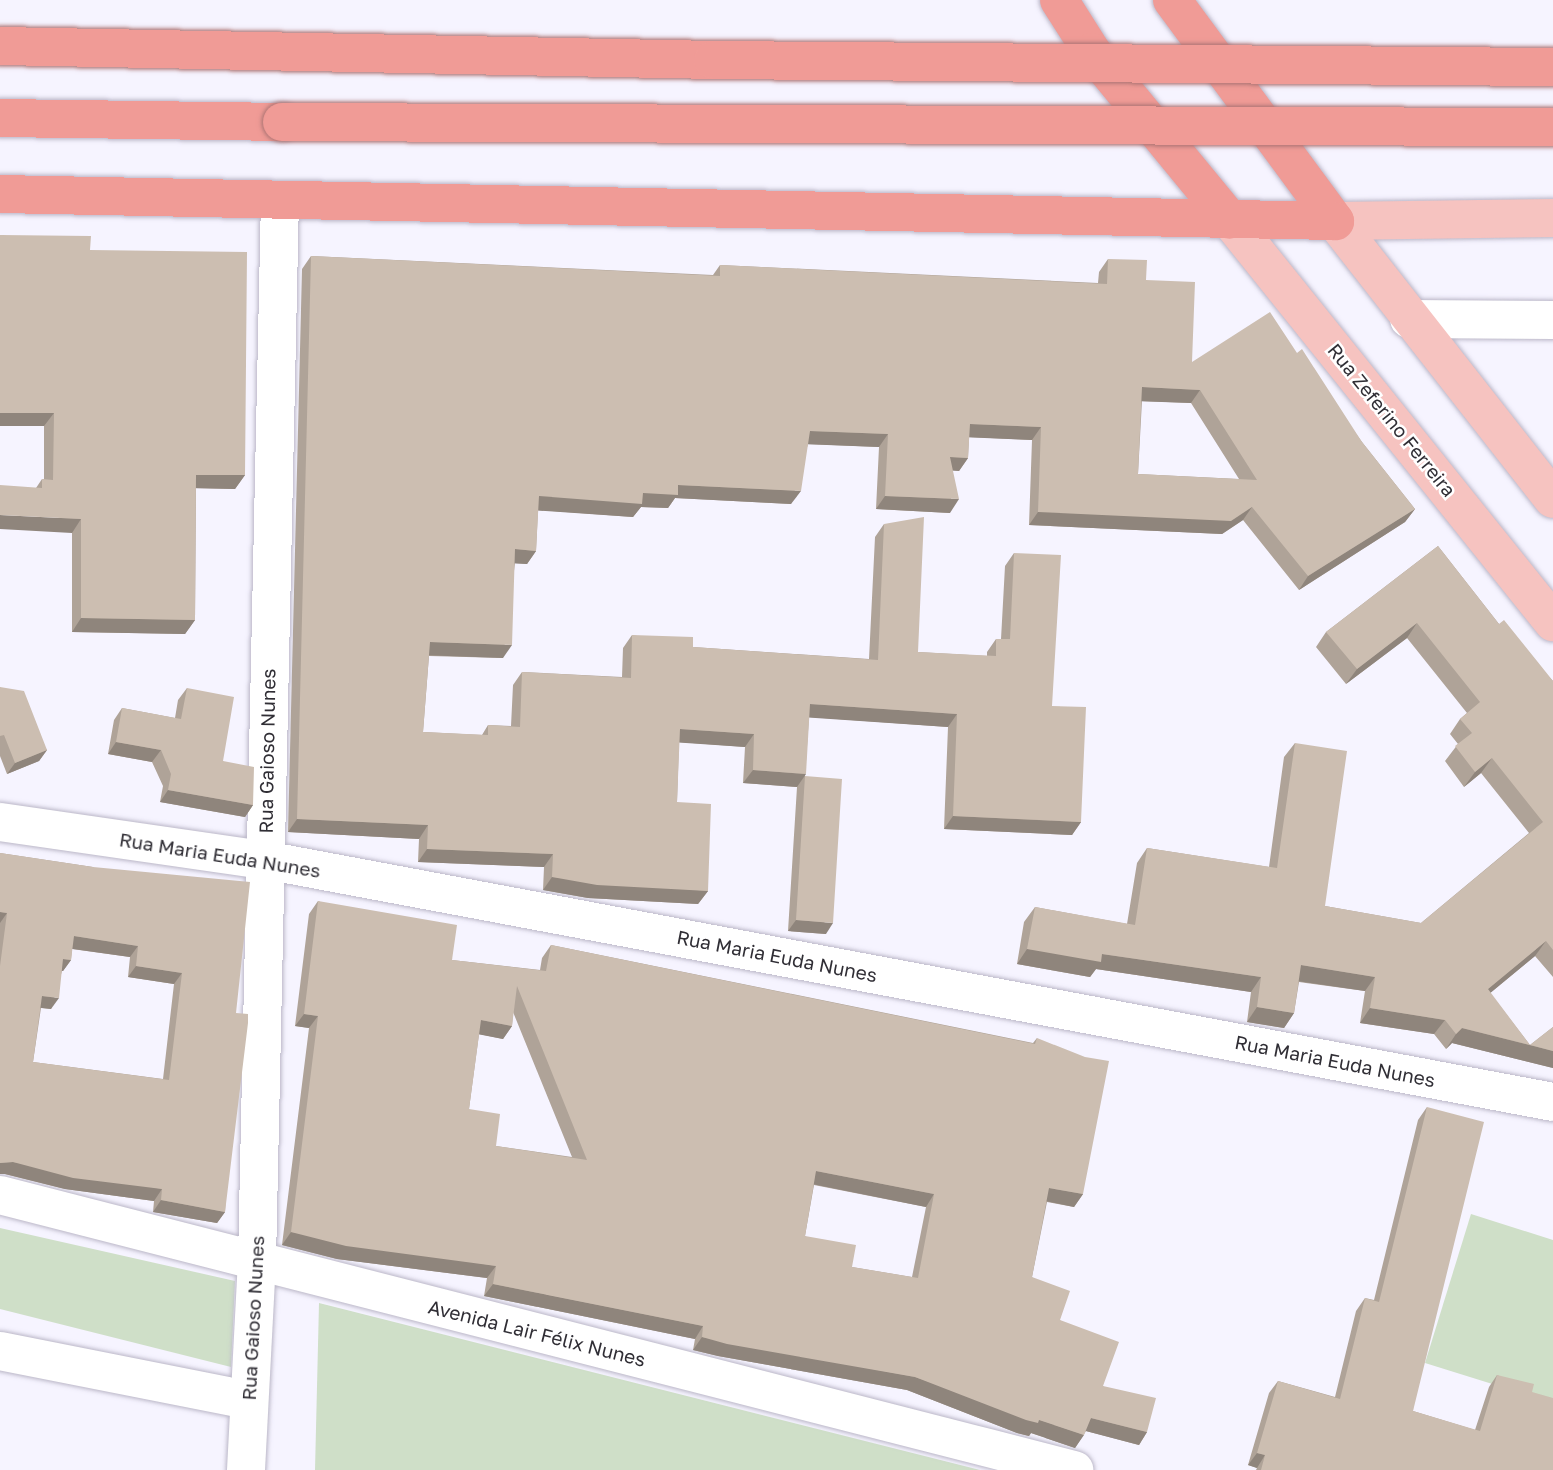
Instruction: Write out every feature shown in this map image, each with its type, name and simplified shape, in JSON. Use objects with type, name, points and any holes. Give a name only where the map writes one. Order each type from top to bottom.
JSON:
[{"type":"highway","points":[[1059,0],[1093,52],[1230,220]]},
{"type":"highway","points":[[1172,0],[1335,220]]},
{"type":"highway","points":[[0,46],[713,60],[1553,67]]},
{"type":"highway","points":[[0,118],[1553,127]]},
{"type":"highway","points":[[0,194],[1335,220]]},
{"type":"main road","points":[[1335,220],[1553,218]]},
{"type":"main road","name":"Rua Zeferino Ferreira","points":[[1230,220],[1553,622]]},
{"type":"main road","points":[[1335,220],[1409,319],[1553,499]]},
{"type":"street","name":"Rua Gaioso Nunes","points":[[246,1470],[257,1261],[280,200]]},
{"type":"street","points":[[1409,319],[1553,320]]},
{"type":"street","name":"Rua Maria Euda Nunes","points":[[0,822],[265,860],[1553,1102]]},
{"type":"street","name":"Avenida Lair Félix Nunes","points":[[0,1195],[1074,1470]]},
{"type":"street","points":[[0,1351],[248,1400]]},
{"type":"green space","points":[[1471,1214],[1553,1240],[1553,1403],[1425,1363]]},
{"type":"green space","points":[[0,1228],[235,1281],[231,1367],[0,1309]]},
{"type":"green space","points":[[319,1303],[980,1470],[315,1470]]},
{"type":"building","points":[[0,235],[91,236],[90,250],[247,252],[245,475],[196,475],[195,620],[81,618],[81,519],[0,515],[0,485],[42,488],[42,479],[53,480],[54,413],[0,413]]},
{"type":"building","points":[[311,256],[720,276],[720,265],[1107,284],[1108,259],[1147,260],[1146,280],[1195,282],[1192,362],[1270,312],[1297,353],[1302,349],[1362,442],[1415,509],[1308,576],[1252,507],[1231,521],[1038,512],[1041,427],[970,424],[968,458],[950,457],[959,499],[885,496],[888,434],[810,431],[801,491],[678,485],[678,495],[643,493],[642,504],[539,496],[536,551],[515,549],[512,645],[430,642],[423,732],[488,735],[488,725],[520,727],[522,672],[631,678],[632,635],[693,637],[693,647],[878,660],[884,524],[924,517],[918,652],[996,656],[996,639],[1010,639],[1014,553],[1061,555],[1052,706],[1086,707],[1081,822],[953,816],[957,714],[810,704],[806,774],[753,770],[754,734],[680,729],[677,802],[711,804],[708,891],[597,885],[552,877],[553,854],[427,849],[428,825],[297,819]],"holes":[[[1142,387],[1200,390],[1257,480],[1138,474]]]},
{"type":"building","points":[[1438,546],[1499,624],[1504,620],[1553,681],[1553,950],[1546,941],[1488,989],[1530,1045],[1462,1028],[1456,1034],[1445,1020],[1370,1008],[1375,977],[1301,965],[1294,1013],[1257,1007],[1261,977],[1102,954],[1101,962],[1027,949],[1035,907],[1135,925],[1147,848],[1277,868],[1295,743],[1347,751],[1325,906],[1421,923],[1543,822],[1492,758],[1475,772],[1455,746],[1472,733],[1460,719],[1480,702],[1417,623],[1357,669],[1326,632]]},
{"type":"building","points":[[0,687],[24,691],[47,750],[15,763],[4,735],[0,736]]},
{"type":"building","points":[[187,688],[234,697],[223,761],[254,767],[253,805],[168,790],[171,774],[161,750],[116,742],[122,708],[181,719]]},
{"type":"building","points":[[805,776],[842,779],[833,923],[796,920]]},
{"type":"building","points":[[0,853],[93,867],[250,882],[236,1013],[248,1014],[248,1023],[225,1212],[161,1200],[162,1189],[73,1178],[13,1162],[0,1163],[0,966],[7,913],[0,912]],"holes":[[[74,936],[138,946],[136,966],[182,973],[169,1080],[33,1062],[42,996],[59,998],[63,959],[71,960]]]},
{"type":"building","points":[[318,901],[457,925],[452,960],[546,971],[551,945],[1035,1044],[1037,1038],[1085,1057],[1109,1061],[1083,1194],[1049,1188],[1032,1277],[1070,1291],[1060,1320],[1119,1342],[1103,1386],[1156,1398],[1147,1432],[1091,1418],[1084,1435],[1039,1420],[1038,1423],[1026,1420],[915,1377],[727,1344],[702,1337],[703,1326],[493,1284],[496,1266],[346,1246],[291,1232],[318,1016],[304,1014]],"holes":[[[517,986],[587,1160],[496,1146],[500,1114],[469,1109],[481,1020],[512,1026]],[[816,1171],[934,1194],[918,1278],[852,1267],[856,1245],[805,1236]]]},
{"type":"building","points":[[1553,1027],[1553,1051],[1530,1045]]},
{"type":"building","points":[[1427,1107],[1484,1122],[1413,1411],[1480,1431],[1497,1375],[1534,1384],[1532,1392],[1553,1398],[1553,1470],[1261,1470],[1265,1455],[1257,1453],[1278,1381],[1340,1399],[1365,1298],[1379,1302]]}]
